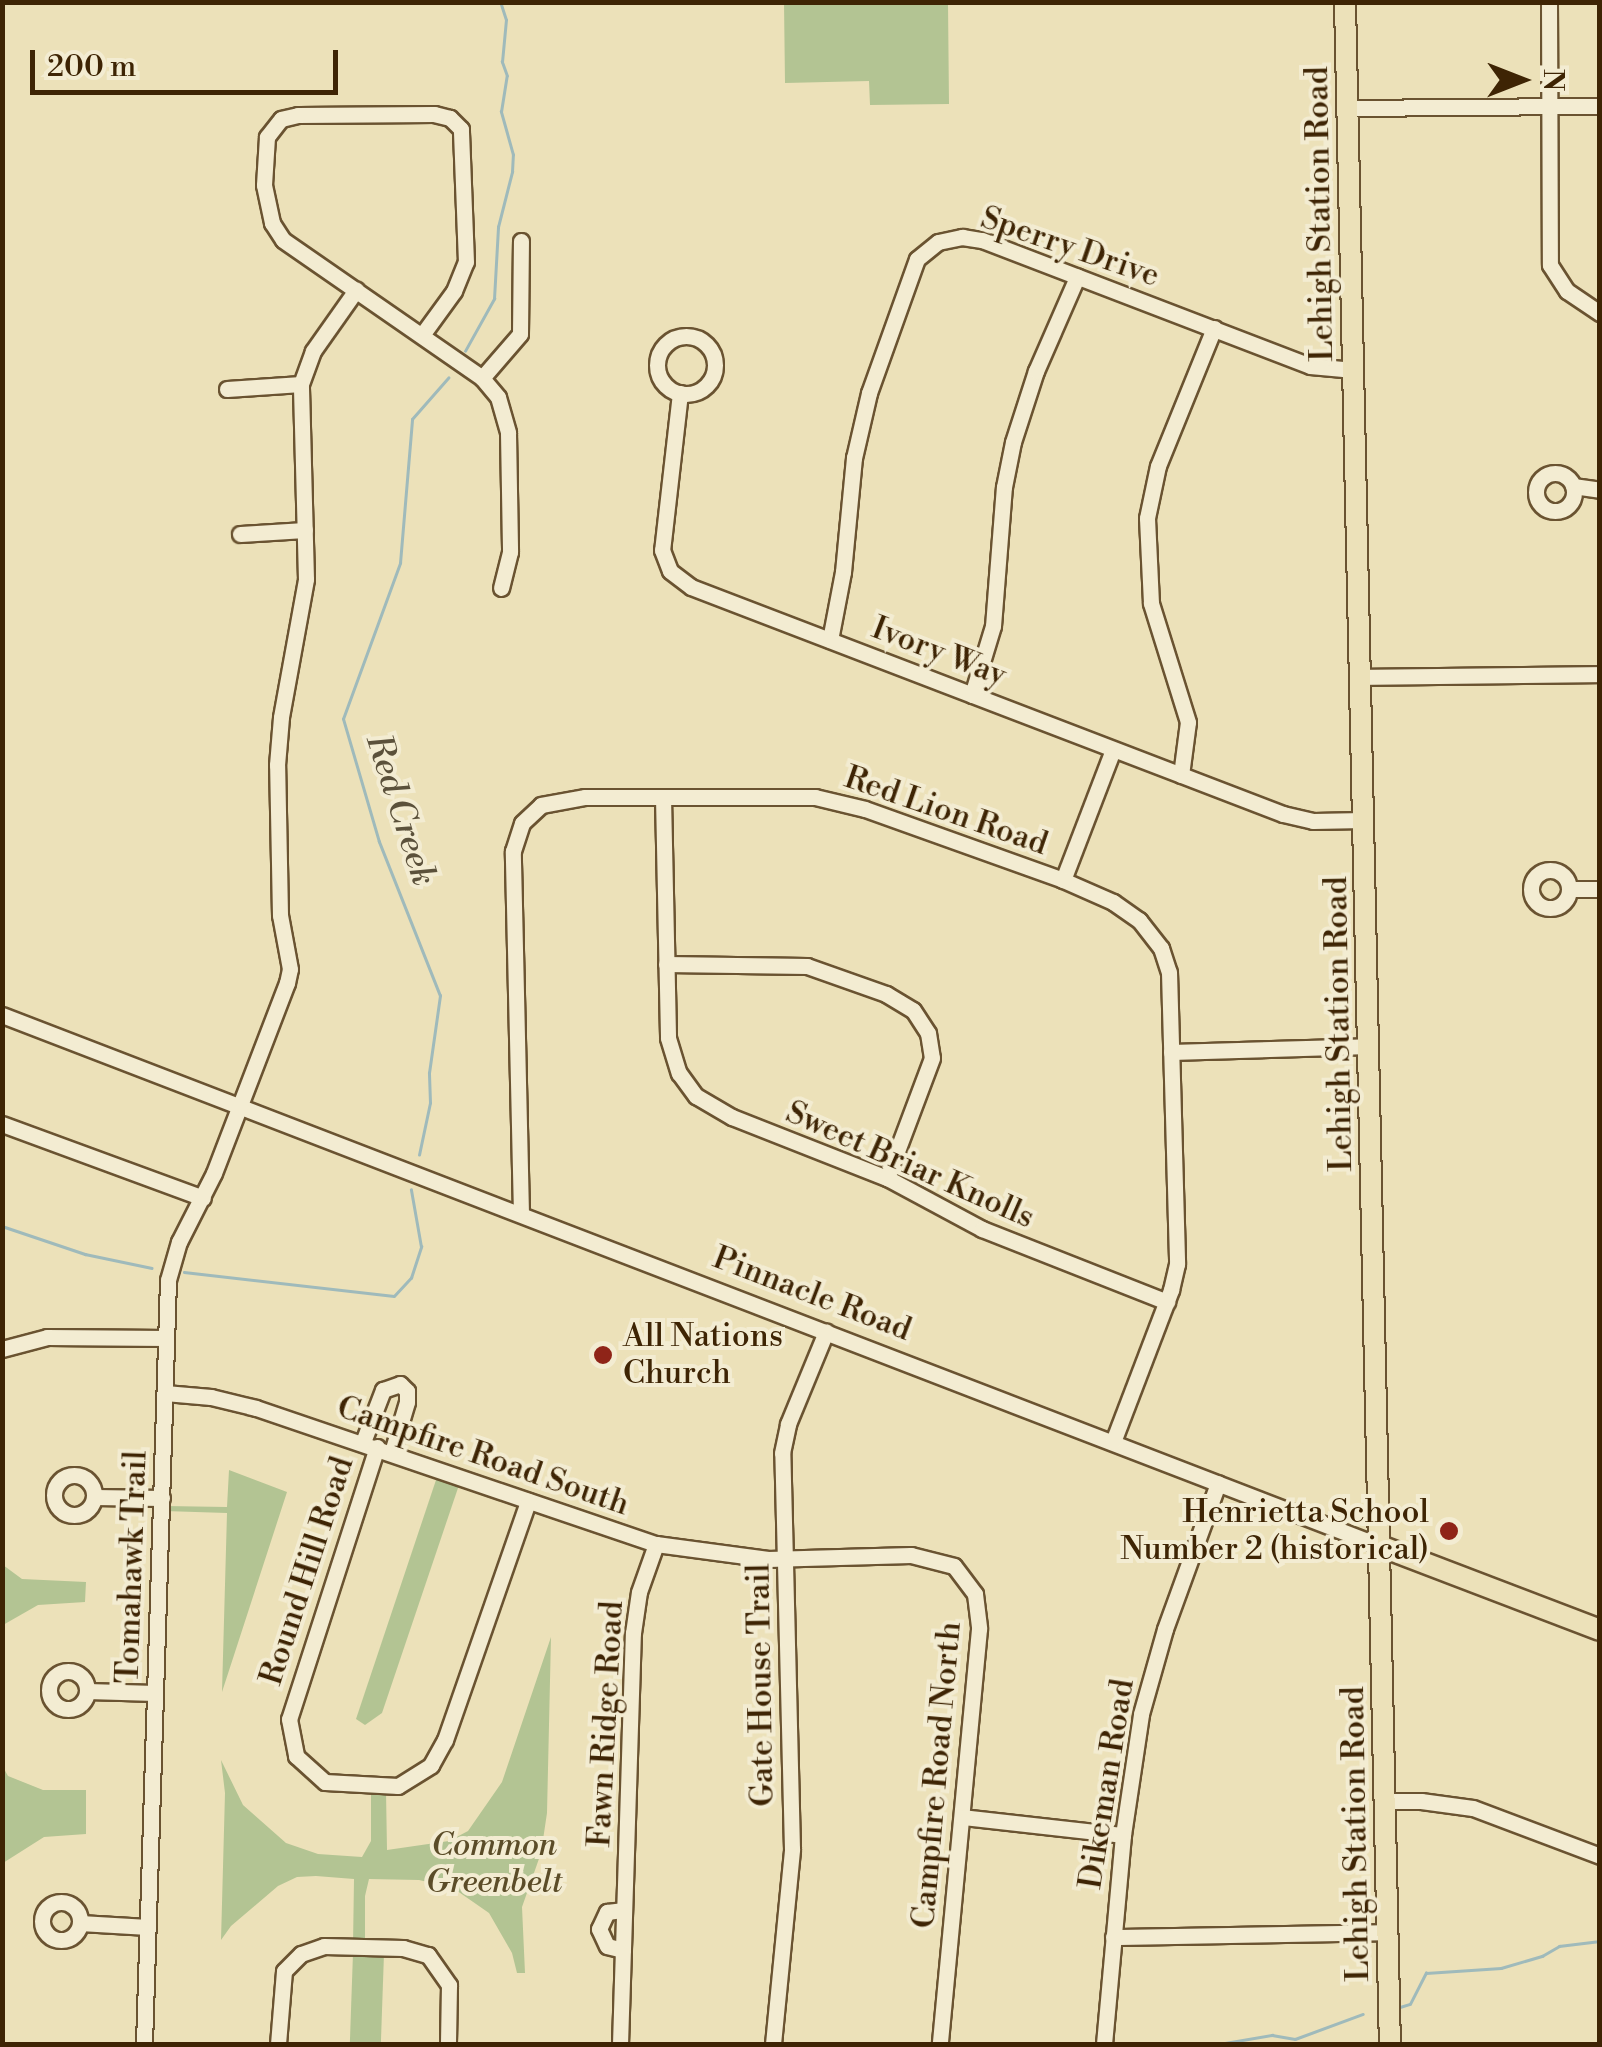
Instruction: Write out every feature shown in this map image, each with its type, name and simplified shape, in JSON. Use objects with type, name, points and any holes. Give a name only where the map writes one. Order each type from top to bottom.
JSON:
[{"type":"main road","name":"Lehigh Station Road","points":[[1345,2],[1390,2044]]},
{"type":"main road","name":"Pinnacle Road","points":[[1380,1546],[1600,1630]]},
{"type":"street","points":[[1549,2],[1546,104],[1550,264],[1567,291],[1600,313]]},
{"type":"street","points":[[1348,108],[1600,106]]},
{"type":"street","points":[[422,335],[460,281],[468,253],[464,136],[450,118],[421,113],[298,115],[281,119],[270,130],[264,184],[277,232],[294,250],[482,378],[498,397],[508,433],[510,552],[501,588]]},
{"type":"street","name":"Sperry Drive","points":[[830,640],[838,605],[860,426],[886,340],[918,259],[938,242],[973,238],[1310,366],[1354,370]]},
{"type":"street","points":[[482,378],[520,334],[521,241]]},
{"type":"street","points":[[972,695],[993,626],[1004,487],[1013,442],[1036,371],[1077,277]]},
{"type":"street","points":[[227,389],[301,384],[313,351],[356,290]]},
{"type":"street","points":[[1181,775],[1188,722],[1151,603],[1147,518],[1158,466],[1214,328]]},
{"type":"street","name":"Tomahawk Trail","points":[[144,2044],[170,1268],[240,1107],[290,969],[280,916],[277,765],[281,717],[302,614],[305,530],[301,384]]},
{"type":"street","name":"Ivory Way","points":[[680,393],[662,536],[670,571],[691,588],[1295,818],[1364,820]]},
{"type":"street","points":[[1574,486],[1600,490]]},
{"type":"street","points":[[240,534],[305,530]]},
{"type":"street","points":[[1361,677],[1600,674]]},
{"type":"street","points":[[1063,880],[1113,750]]},
{"type":"street","name":"Red Lion Road","points":[[521,1214],[513,851],[518,833],[535,809],[556,800],[763,794],[841,802],[1063,880],[1131,914],[1161,948],[1170,984],[1177,1252],[1167,1302],[1114,1442]]},
{"type":"street","name":"Sweet Briar Knolls","points":[[662,797],[670,1050],[679,1073],[696,1096],[732,1117],[887,1178],[982,1229],[1167,1302]]},
{"type":"street","points":[[1570,889],[1600,889]]},
{"type":"street","points":[[666,964],[807,966],[886,994],[913,1010],[928,1033],[932,1058],[887,1178]]},
{"type":"street","name":"Pinnacle Road","points":[[2,1016],[1380,1546]]},
{"type":"street","points":[[1172,1052],[1369,1046]]},
{"type":"street","points":[[2,1124],[203,1198]]},
{"type":"street","name":"Gate House Trail","points":[[773,2044],[792,1849],[784,1438],[826,1332]]},
{"type":"street","points":[[2,1349],[48,1337],[166,1338]]},
{"type":"street","name":"Campfire Road South","points":[[165,1394],[232,1400],[656,1544],[720,1556],[786,1558]]},
{"type":"street","name":"Round Hill Road","points":[[377,1447],[288,1719],[296,1756],[325,1782],[398,1786],[431,1764],[446,1740],[528,1500]]},
{"type":"street","name":"Dikeman Road","points":[[1104,2044],[1134,1754],[1152,1672],[1218,1483]]},
{"type":"street","points":[[94,1496],[162,1498]]},
{"type":"street","name":"Fawn Ridge Road","points":[[620,2044],[633,1632],[639,1592],[656,1544]]},
{"type":"street","name":"Campfire Road North","points":[[786,1558],[928,1557],[954,1566],[969,1583],[980,1610],[940,2044]]},
{"type":"street","points":[[87,1691],[155,1692]]},
{"type":"street","points":[[1386,1802],[1421,1800],[1474,1808],[1600,1856]]},
{"type":"street","points":[[962,1817],[1123,1835]]},
{"type":"street","name":"Fawn Ridge Road","points":[[622,1950],[606,1946],[598,1929],[607,1912],[624,1910]]},
{"type":"street","points":[[80,1923],[148,1927]]},
{"type":"street","points":[[1113,1937],[1388,1932]]},
{"type":"street","points":[[278,2044],[284,1970],[300,1954],[324,1946],[412,1949],[428,1955],[449,1985],[448,2044]]},
{"type":"green space","points":[[784,3],[948,3],[949,104],[870,105],[869,81],[785,83]]},
{"type":"green space","points":[[229,1470],[287,1492],[222,1692],[227,1513],[164,1511],[165,1506],[227,1507]]},
{"type":"green space","points":[[437,1477],[459,1485],[382,1713],[365,1725],[356,1719]]},
{"type":"green space","points":[[3,1565],[22,1579],[86,1582],[85,1602],[38,1605],[3,1625]]},
{"type":"green space","name":"Common Greenbelt","points":[[551,1637],[547,1813],[541,1853],[522,1907],[525,1973],[517,1973],[512,1953],[489,1913],[453,1888],[419,1880],[369,1879],[365,1945],[353,1945],[354,1879],[316,1876],[297,1877],[278,1886],[231,1926],[221,1940],[225,1793],[221,1760],[243,1805],[286,1843],[318,1854],[362,1857],[371,1841],[371,1791],[386,1791],[387,1850],[449,1841],[468,1831],[502,1782]]},
{"type":"green space","points":[[3,1767],[8,1776],[43,1790],[86,1790],[86,1834],[44,1837],[3,1863]]},
{"type":"green space","name":"Common Greenbelt","points":[[353,1953],[384,1954],[381,2044],[350,2044]]},
{"type":"waterway","name":"Red Creek","points":[[465,351],[494,299],[498,227],[512,172],[513,155],[501,112],[507,76],[502,62],[506,20],[500,2]]},
{"type":"waterway","name":"Red Creek","points":[[419,1155],[430,1103],[429,1073],[440,996],[379,842],[343,719],[400,563],[412,419],[448,378]]},
{"type":"waterway","name":"Red Creek","points":[[184,1272],[394,1296],[411,1278],[421,1247],[411,1190]]},
{"type":"waterway","name":"Red Creek","points":[[2,1226],[85,1254],[152,1268]]},
{"type":"waterway","points":[[1400,2007],[1410,2004],[1426,1973],[1501,1968],[1542,1956],[1559,1946],[1600,1941]]},
{"type":"waterway","points":[[1161,2044],[1225,2043],[1272,2035],[1295,2039],[1363,2014]]},
{"type":"waterway","points":[[995,2043],[1002,2044]]},
{"type":"place","name":"All Nations Church","points":[[603,1355]]},
{"type":"place","name":"Henrietta School Number 2 (historical)","points":[[1449,1531]]}]
